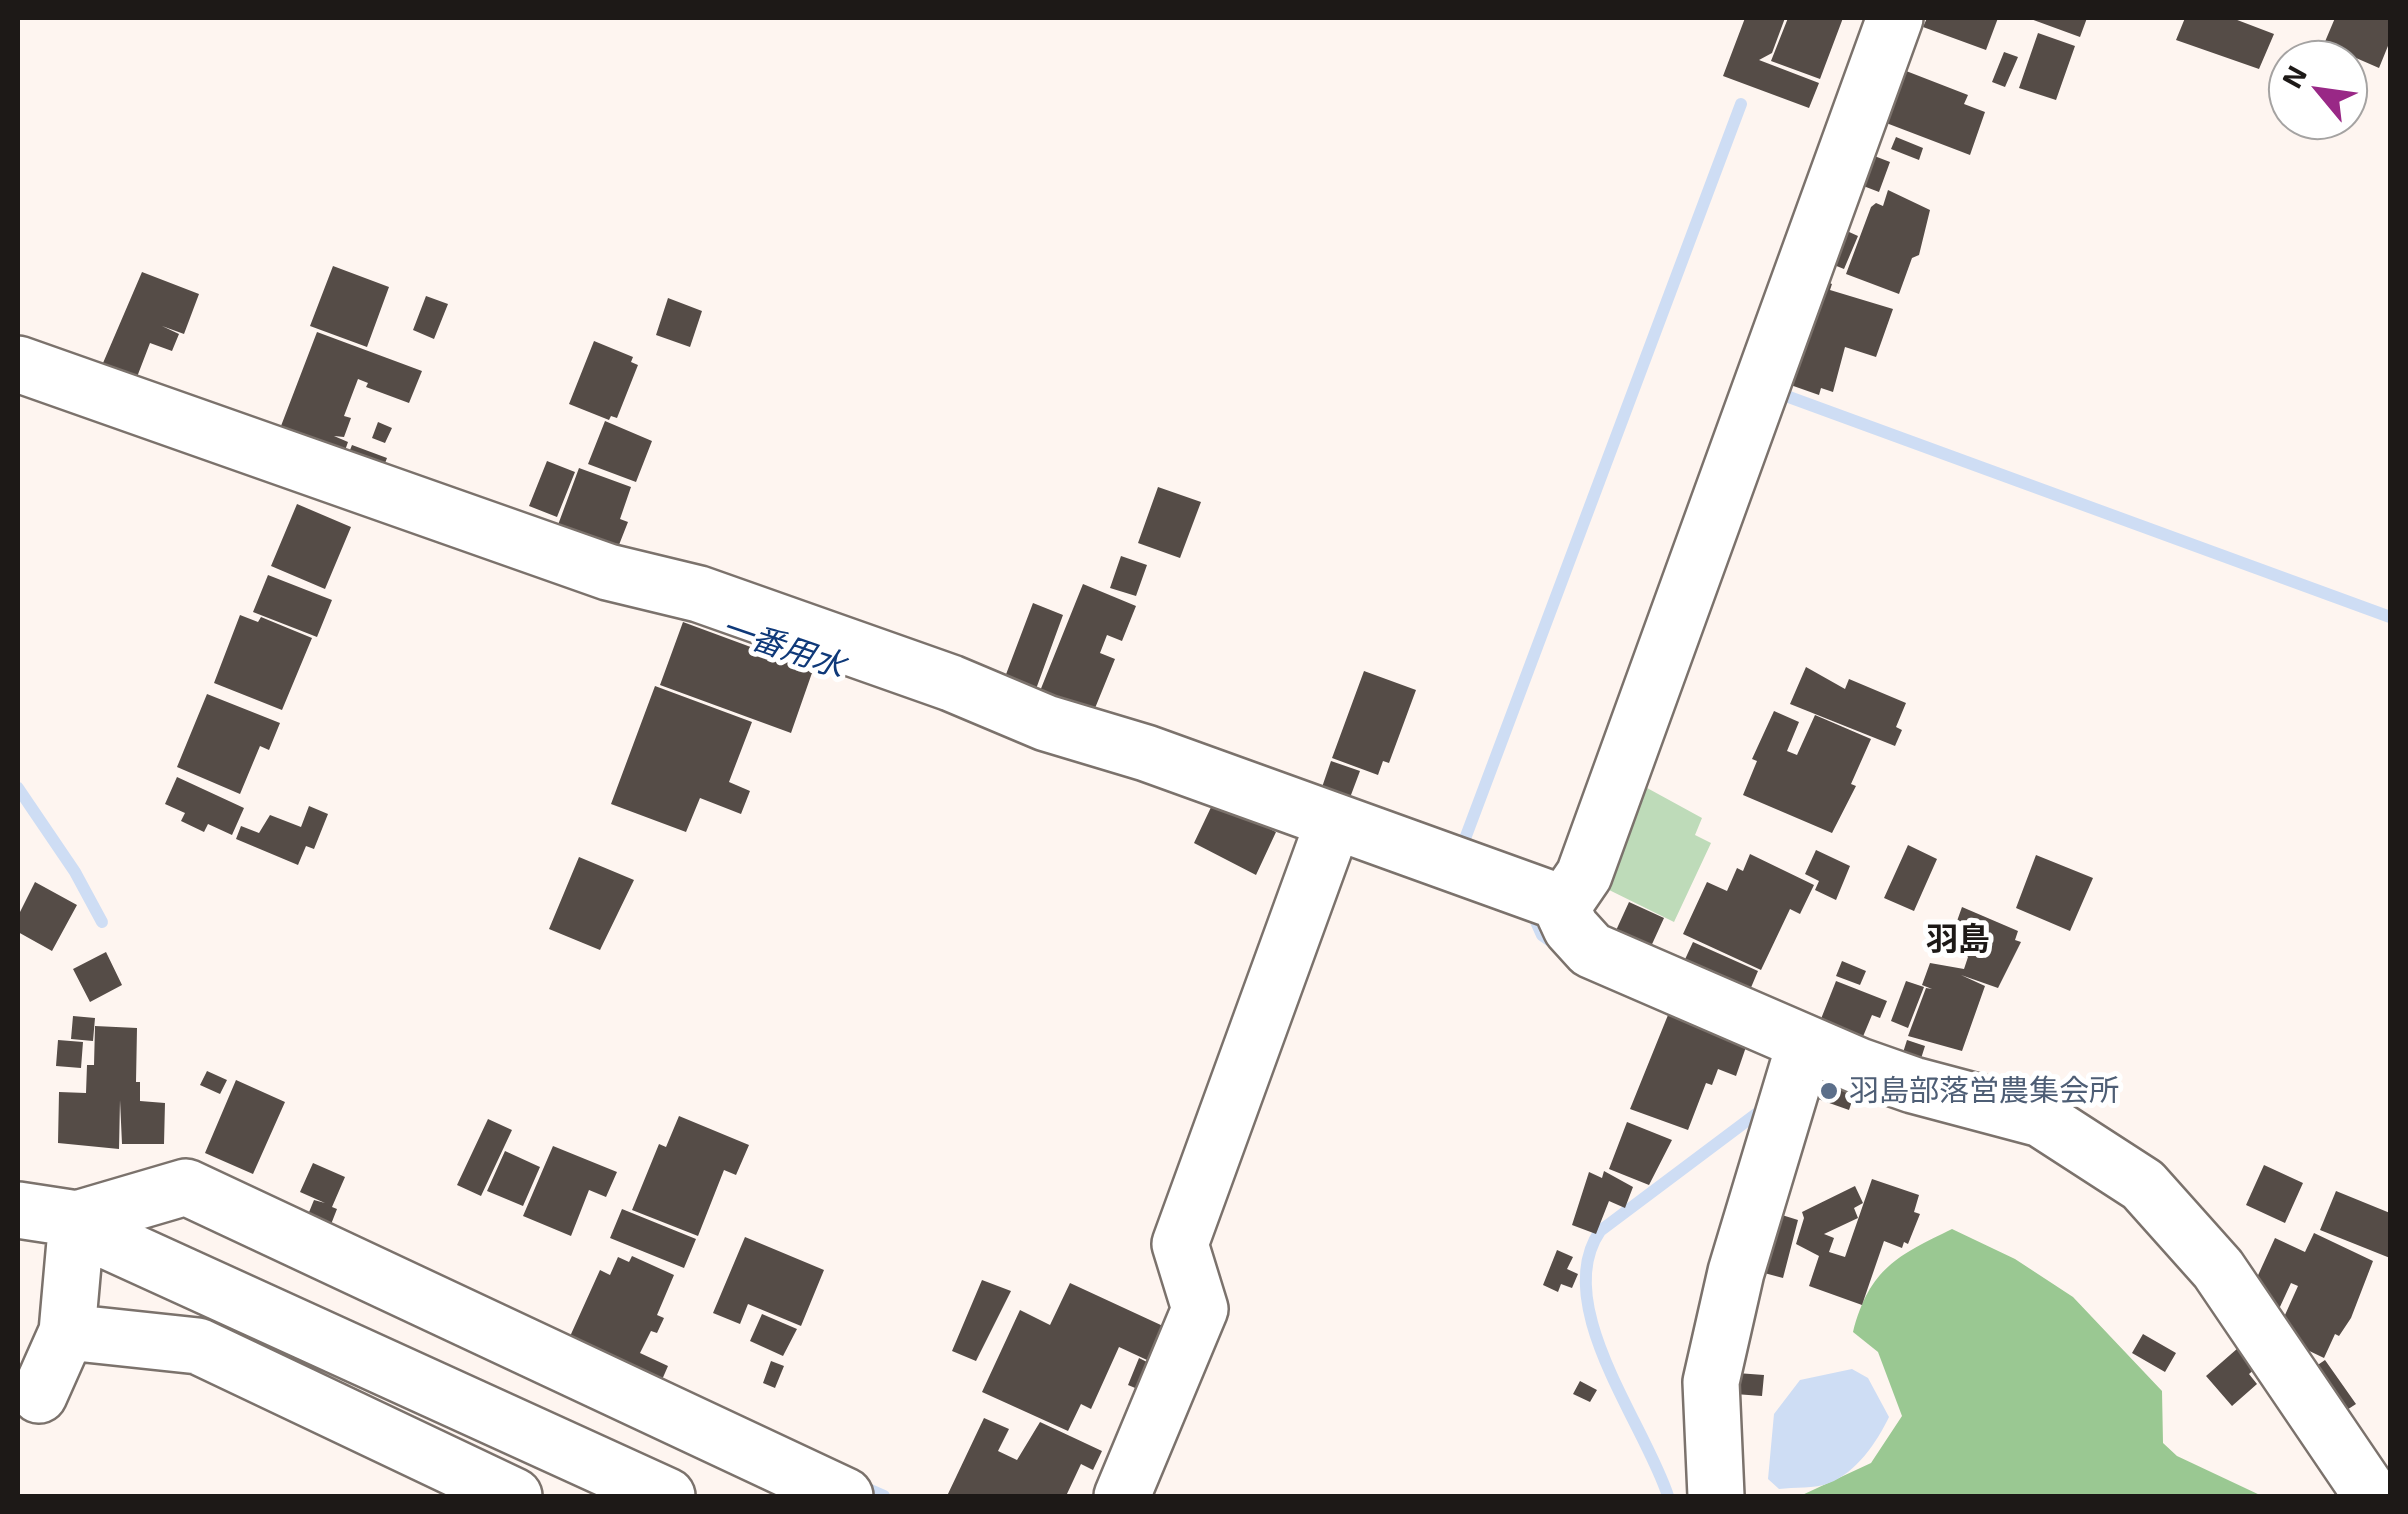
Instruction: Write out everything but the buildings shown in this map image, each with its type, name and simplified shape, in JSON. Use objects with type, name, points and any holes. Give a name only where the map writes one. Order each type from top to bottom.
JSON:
[{"type":"street","points":[[1559,902],[1571,894],[1584,875],[1895,18]]},
{"type":"street","points":[[18,364],[608,572],[699,594],[951,684],[1046,723],[1146,753],[1330,832],[1559,902],[1571,928],[1591,950],[1802,1050],[1913,1086],[2041,1119],[2143,1186],[2218,1269],[2372,1496]]},
{"type":"street","points":[[1122,1496],[1200,1309],[1180,1244],[1330,832]]},
{"type":"street","points":[[1716,1496],[1711,1382],[1736,1272],[1802,1050]]},
{"type":"street","points":[[78,1219],[186,1187],[845,1496]]},
{"type":"street","points":[[18,1210],[78,1219],[130,1251],[667,1496]]},
{"type":"street","points":[[38,1395],[66,1332],[78,1219]]},
{"type":"street","points":[[66,1332],[198,1346],[514,1496]]},
{"type":"green space","points":[[1638,783],[1702,818],[1695,835],[1711,843],[1674,922],[1601,886]]},
{"type":"green space","points":[[1952,1229],[2015,1259],[2073,1297],[2162,1391],[2163,1443],[2177,1456],[2262,1496],[1800,1496],[1871,1463],[1902,1416],[1878,1352],[1853,1332],[1877,1278],[1916,1247]]},
{"type":"water","points":[[1852,1369],[1868,1378],[1889,1417],[1878,1436],[1865,1456],[1839,1478],[1817,1486],[1779,1489],[1768,1479],[1774,1414],[1800,1380]]},
{"type":"waterway","points":[[1460,852],[1741,104]]},
{"type":"waterway","points":[[1776,401],[1778,393],[2390,617]]},
{"type":"waterway","points":[[18,788],[75,872],[102,922]]},
{"type":"waterway","points":[[1533,915],[1542,935],[1559,947]]},
{"type":"waterway","points":[[1668,1496],[1593,1328],[1586,1293],[1588,1260],[1600,1231],[1764,1108]]},
{"type":"waterway","points":[[859,1485],[884,1496]]},
{"type":"place","name":"羽島部落営農集会所","points":[[1829,1091]]},
{"type":"district","name":"羽島","points":[[1958,939]]},
{"type":"water label","name":"一番用水","points":[[783,647]]}]
